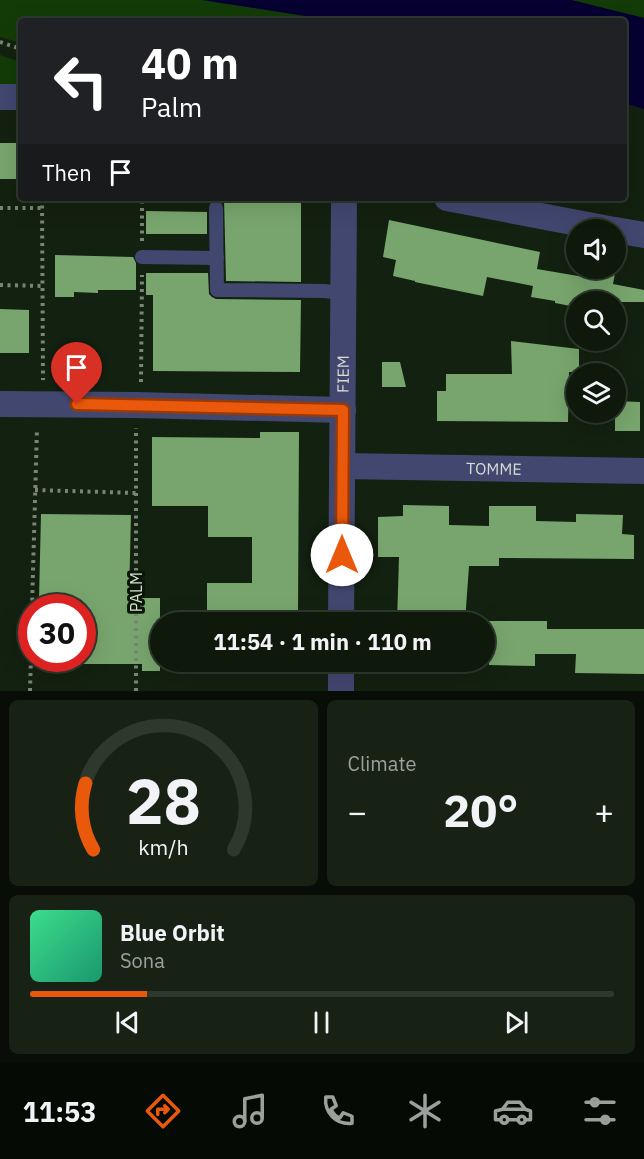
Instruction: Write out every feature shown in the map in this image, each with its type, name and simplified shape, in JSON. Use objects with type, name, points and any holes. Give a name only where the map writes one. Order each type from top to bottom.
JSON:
[{"type":"street","points":[[0,97],[18,97]]},
{"type":"street","name":"FIEM","points":[[341,612],[344,201]]},
{"type":"street","points":[[463,201],[566,221]]},
{"type":"street","points":[[626,232],[644,235]]},
{"type":"street","points":[[0,404],[343,410]]},
{"type":"street","name":"TOMME","points":[[342,466],[644,471]]},
{"type":"street","points":[[341,672],[341,691]]},
{"type":"lane","points":[[216,208],[217,290],[343,293]]},
{"type":"lane","points":[[142,257],[217,258]]},
{"type":"path","points":[[0,42],[18,48]]},
{"type":"path","points":[[32,594],[37,404],[44,381],[42,201]]},
{"type":"path","name":"PALM","points":[[136,691],[136,405],[141,380],[142,201]]},
{"type":"path","points":[[0,208],[42,208]]},
{"type":"path","points":[[0,285],[43,286]]},
{"type":"path","points":[[35,490],[136,493]]},
{"type":"path","points":[[30,691],[31,672]]},
{"type":"green space","points":[[0,0],[202,0],[319,18],[18,18],[18,42],[0,37]]},
{"type":"green space","points":[[571,0],[644,0],[644,18]]},
{"type":"green space","points":[[0,55],[18,61],[18,89],[0,89]]},
{"type":"shaded area","points":[[202,0],[571,0],[644,18],[644,109],[627,104],[627,18],[319,18]]},
{"type":"building","points":[[0,143],[18,143],[18,179],[0,179]]},
{"type":"building","points":[[224,201],[301,201],[301,282],[226,281]]},
{"type":"building","points":[[146,211],[207,212],[207,234],[146,234]]},
{"type":"building","points":[[389,220],[540,252],[537,269],[566,274],[566,279],[614,279],[613,284],[644,290],[644,302],[626,302],[626,291],[566,291],[566,305],[531,297],[533,286],[487,277],[483,296],[393,276],[396,260],[383,257]]},
{"type":"building","points":[[55,255],[133,257],[136,263],[136,290],[74,292],[74,297],[55,297]]},
{"type":"building","points":[[146,273],[208,273],[209,294],[216,299],[301,300],[300,372],[153,371],[153,295],[146,295]]},
{"type":"building","points":[[0,309],[29,310],[29,353],[0,353]]},
{"type":"building","points":[[511,341],[566,347],[566,351],[579,351],[579,363],[566,363],[566,422],[437,421],[437,391],[446,391],[446,374],[512,374]]},
{"type":"building","points":[[382,362],[400,362],[406,387],[382,387]]},
{"type":"building","points":[[626,401],[640,402],[640,431],[615,431],[615,423],[626,423]]},
{"type":"building","points":[[260,432],[299,432],[298,611],[207,612],[207,583],[252,583],[252,537],[208,537],[208,506],[152,506],[152,437],[260,438]]},
{"type":"building","points":[[403,505],[449,506],[449,525],[489,526],[489,506],[536,506],[536,521],[576,522],[576,514],[623,515],[622,534],[634,535],[634,559],[499,558],[499,566],[469,566],[466,612],[397,612],[399,557],[378,557],[378,517],[403,516]]},
{"type":"building","points":[[41,514],[131,515],[129,598],[160,598],[160,612],[150,612],[150,671],[142,671],[142,664],[96,664],[96,594],[39,594]]},
{"type":"building","points":[[495,621],[547,621],[547,629],[644,629],[644,674],[575,673],[576,654],[535,654],[535,666],[495,665]]},
{"type":"route","points":[[77,404],[343,410],[342,555]]}]
